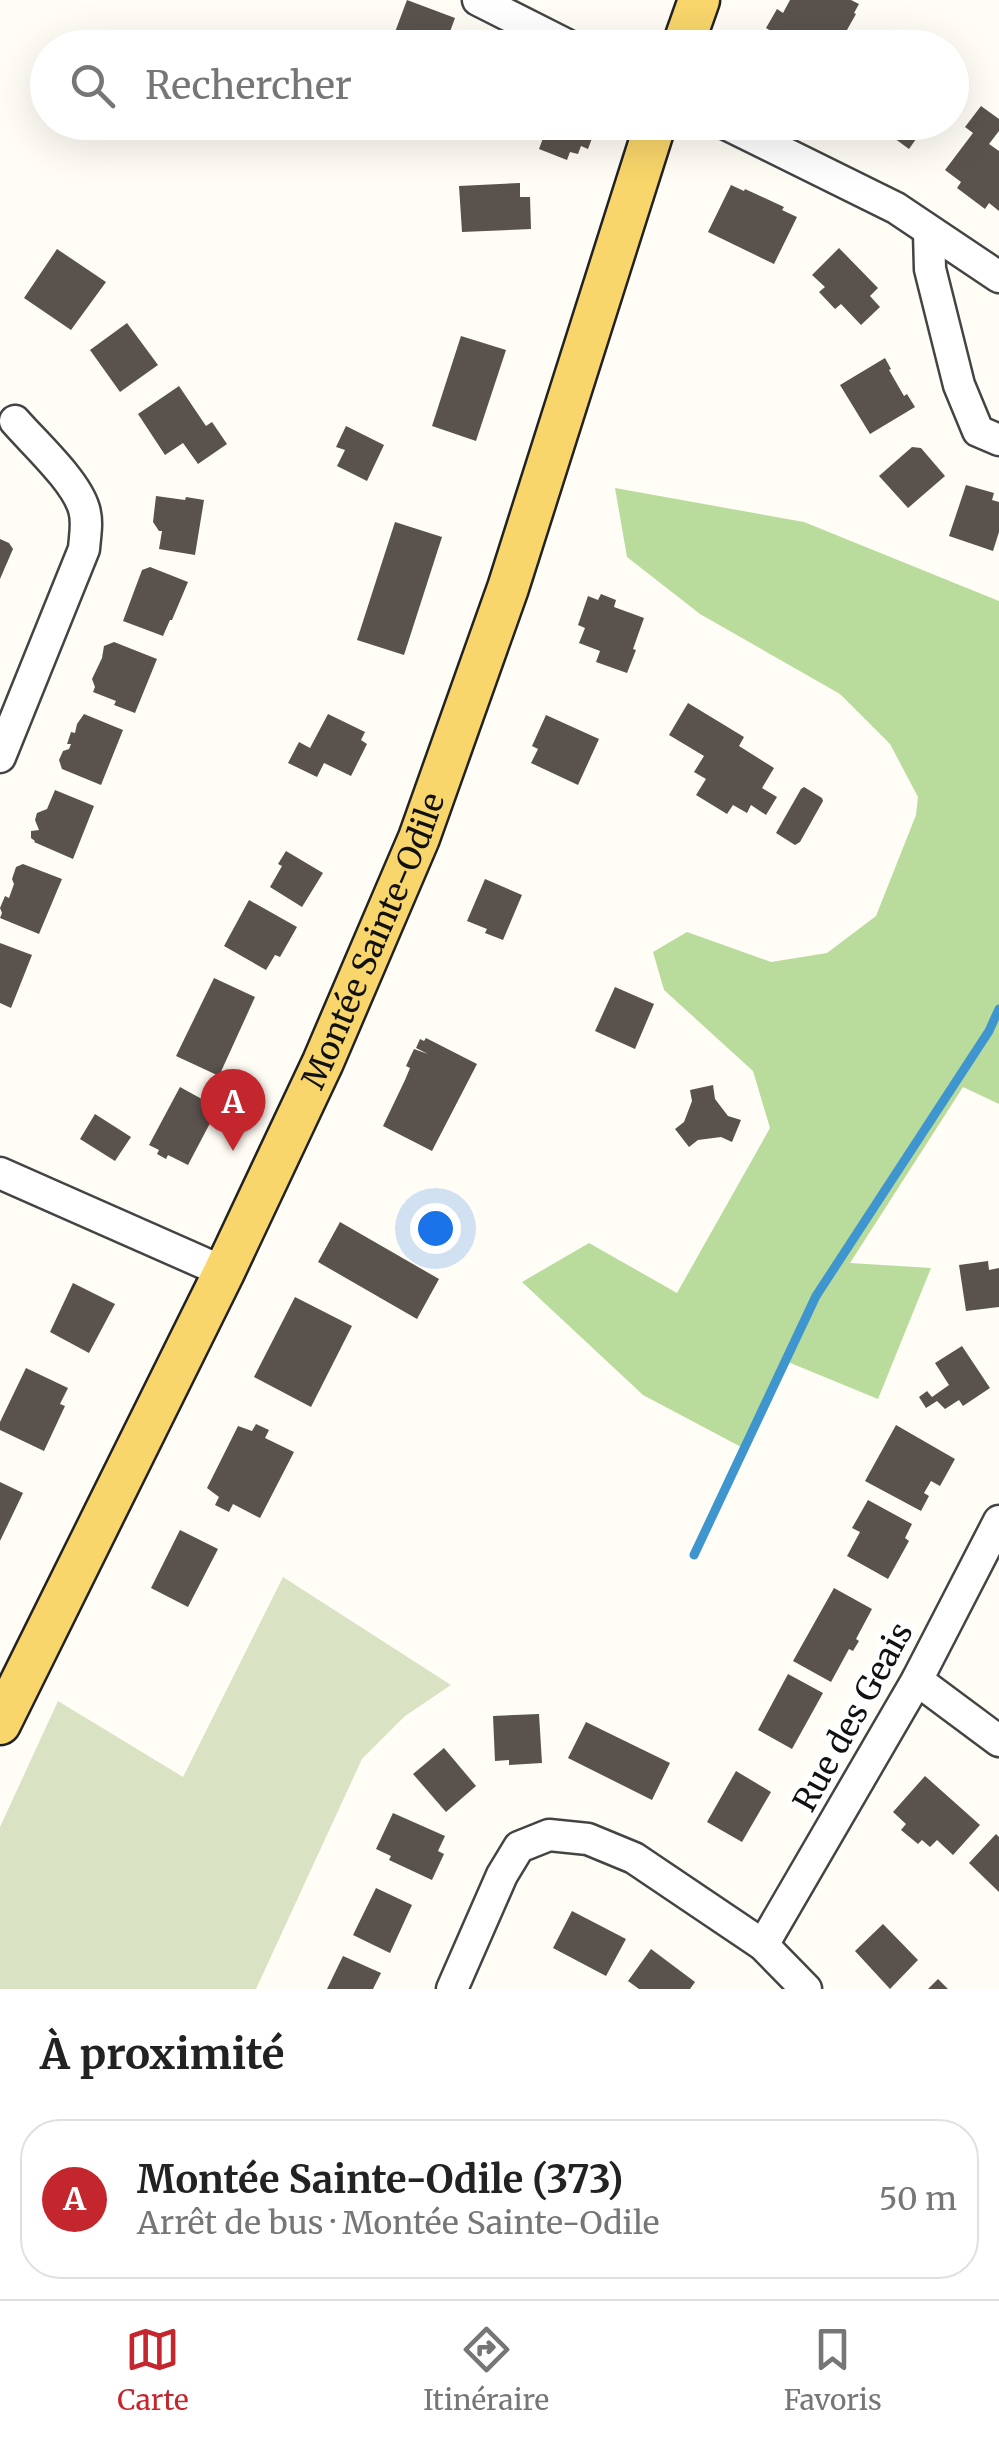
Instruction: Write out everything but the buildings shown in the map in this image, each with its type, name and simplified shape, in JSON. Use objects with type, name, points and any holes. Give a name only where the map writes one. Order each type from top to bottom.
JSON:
[{"type":"main road","points":[[688,30],[699,0]]},
{"type":"main road","name":"Montée Sainte-Odile","points":[[0,1724],[224,1272],[323,1062],[419,838],[508,588],[650,140]]},
{"type":"street","points":[[478,0],[537,30]]},
{"type":"street","points":[[758,140],[896,208],[999,277]]},
{"type":"street","points":[[929,232],[930,269],[958,385],[978,432],[999,440]]},
{"type":"street","points":[[0,757],[84,548],[86,524],[76,490],[15,421]]},
{"type":"street","points":[[0,1173],[224,1272]]},
{"type":"street","name":"Rue des Geais","points":[[763,1945],[916,1680],[999,1521]]},
{"type":"street","points":[[916,1680],[999,1741]]},
{"type":"street","points":[[452,1989],[502,1874],[518,1847],[550,1836],[588,1839],[634,1858],[763,1945],[806,1989]]},
{"type":"green space","points":[[615,488],[804,522],[999,601],[999,1104],[963,1087],[850,1263],[931,1268],[878,1399],[788,1362],[743,1448],[643,1395],[522,1282],[589,1243],[677,1293],[770,1128],[753,1071],[664,990],[653,952],[687,932],[771,962],[827,953],[876,916],[916,815],[918,797],[890,744],[840,694],[700,614],[627,557]]},
{"type":"green space","points":[[283,1577],[451,1685],[405,1716],[362,1759],[256,1989],[0,1989],[0,1827],[58,1701],[183,1777]]},
{"type":"waterway","points":[[694,1555],[816,1296],[989,1031],[999,1009]]},
{"type":"place","name":"Montée Sainte-Odile (373)","points":[[233,1151]]}]
